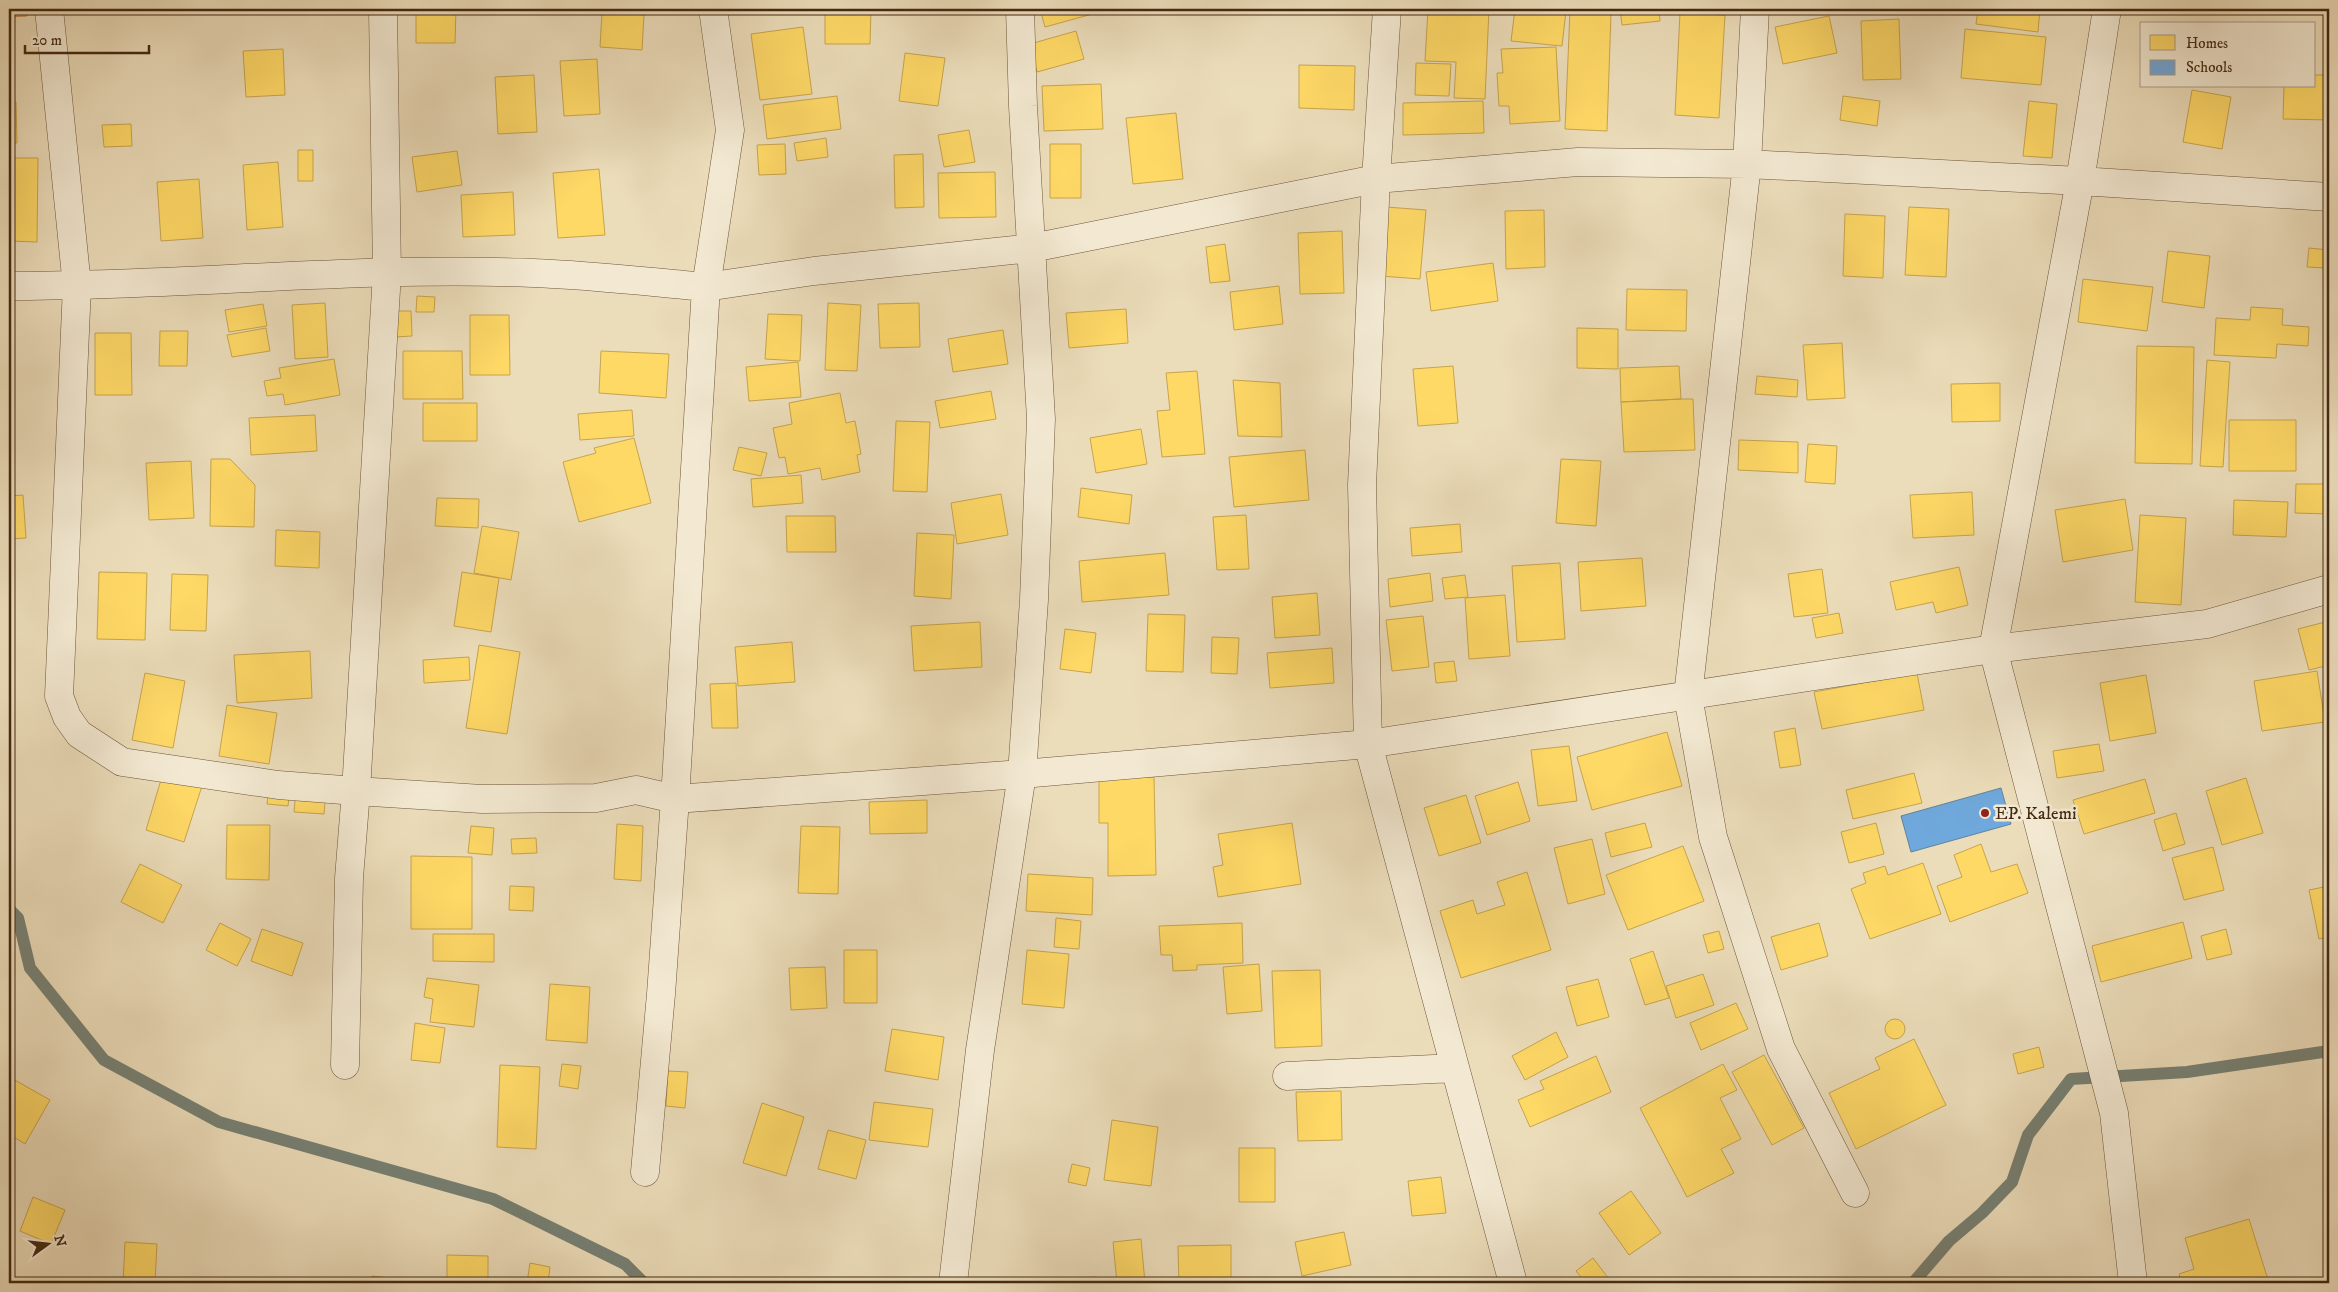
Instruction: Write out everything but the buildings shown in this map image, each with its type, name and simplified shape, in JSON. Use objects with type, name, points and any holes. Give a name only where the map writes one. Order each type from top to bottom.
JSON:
[{"type":"street","points":[[49,9],[76,286],[59,696],[67,717],[79,734],[122,762],[278,785],[482,799],[596,798],[636,790],[675,799],[1022,774],[1368,744],[1993,649],[2207,624],[2329,588]]},
{"type":"street","points":[[345,1065],[349,878],[356,791],[387,273],[383,9]]},
{"type":"street","points":[[645,1172],[661,994],[675,799],[706,287],[730,130],[713,9]]},
{"type":"street","points":[[952,1283],[980,1050],[1022,774],[1034,600],[1040,419],[1023,106],[1020,9]]},
{"type":"street","points":[[1387,9],[1376,180],[1362,485],[1368,744],[1513,1283]]},
{"type":"street","points":[[1755,9],[1748,164],[1688,696],[1713,837],[1781,1049],[1856,1193]]},
{"type":"street","points":[[2107,9],[2080,181],[1993,649],[2114,1113],[2133,1283]]},
{"type":"street","points":[[9,286],[76,286],[387,273],[534,273],[706,287],[814,270],[1032,248],[1376,180],[1578,162],[1748,164],[2080,181],[2329,197]]},
{"type":"street","points":[[1287,1076],[1456,1068]]},
{"type":"waterway","points":[[9,909],[18,918],[30,968],[104,1060],[219,1122],[493,1199],[625,1264],[644,1283]]},
{"type":"waterway","points":[[1913,1283],[1949,1241],[1982,1213],[2012,1182],[2028,1135],[2071,1079],[2187,1072],[2329,1051]]},
{"type":"place","name":"EP. Kalemi","points":[[1985,813]]}]
